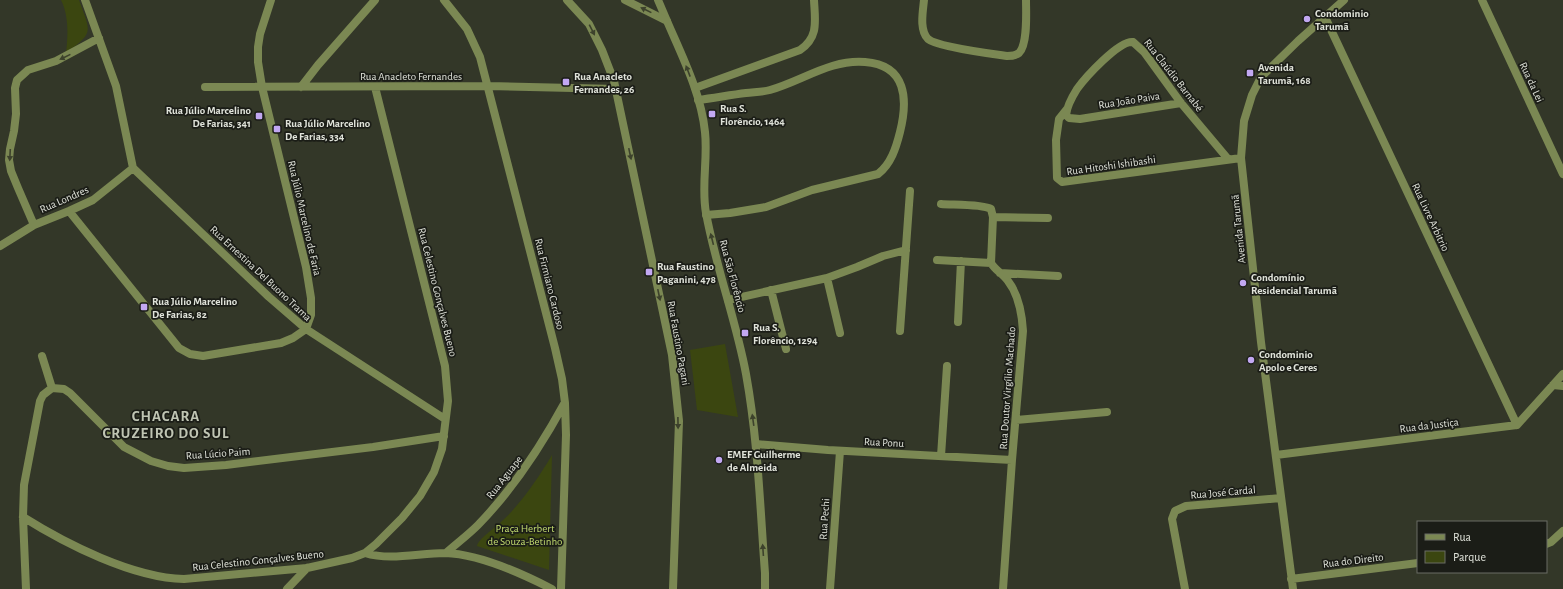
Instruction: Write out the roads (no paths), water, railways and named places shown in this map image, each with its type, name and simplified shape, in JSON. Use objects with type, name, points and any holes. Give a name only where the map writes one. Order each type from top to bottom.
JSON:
[{"type":"street","points":[[85,0],[116,86],[133,168]]},
{"type":"street","name":"Rua Júlio Marcelino de Faria","points":[[271,0],[260,34],[258,54],[262,87],[306,267],[310,298],[310,315],[306,329]]},
{"type":"street","name":"Rua Júlio Marcelino de Faria","points":[[264,21],[278,0]]},
{"type":"street","points":[[301,87],[318,65],[375,0]]},
{"type":"street","name":"Rua Firmiano Cardoso","points":[[444,0],[455,12],[467,30],[480,56],[489,86],[562,379],[565,403],[566,435],[561,589]]},
{"type":"street","name":"Rua Faustino Pagani","points":[[568,0],[589,24],[602,50],[616,89],[672,355],[678,422],[673,589]]},
{"type":"street","points":[[625,0],[668,21]]},
{"type":"street","name":"Rua São Florêncio","points":[[658,0],[695,88],[706,132],[706,215],[739,340],[746,374],[756,444],[765,589]]},
{"type":"street","points":[[695,88],[800,50],[808,45],[813,36],[815,25],[814,0]]},
{"type":"street","points":[[924,0],[922,24],[924,33],[928,39],[935,43],[1007,56],[1014,56],[1019,52],[1025,38],[1026,0]]},
{"type":"street","name":"Avenida Tarumã","points":[[1293,589],[1260,337],[1241,158],[1244,121],[1252,94],[1262,77],[1344,0]]},
{"type":"street","name":"Rua da Lei","points":[[1482,0],[1563,174]]},
{"type":"street","name":"Rua Livre Arbitrio","points":[[1325,17],[1517,425]]},
{"type":"street","points":[[34,224],[11,171],[10,149],[16,114],[15,88],[17,80],[28,70],[56,61],[99,38]]},
{"type":"street","name":"Rua Claúdio Barnabé","points":[[1067,109],[1077,89],[1090,73],[1117,48],[1129,41],[1136,44],[1144,52],[1181,104],[1228,159]]},
{"type":"street","points":[[698,100],[770,90],[833,66],[853,61],[878,64],[888,68],[896,75],[902,86],[904,95],[902,124],[898,141],[886,168],[878,174],[812,190],[766,207],[706,215]]},
{"type":"street","name":"Rua Anacleto Fernandes","points":[[205,87],[489,86],[616,89]]},
{"type":"street","name":"Rua Celestino Gonçalves Bueno","points":[[23,517],[40,528],[125,567],[169,578],[243,574],[307,568],[334,563],[365,553],[402,518],[420,496],[434,472],[442,449],[448,401],[445,366],[375,87]]},
{"type":"street","name":"Rua João Paiva","points":[[1067,109],[1066,115],[1069,118],[1080,119],[1181,104]]},
{"type":"street","name":"Rua Hitoshi Ishibashi","points":[[1067,109],[1059,119],[1056,140],[1057,178],[1062,182],[1241,158]]},
{"type":"street","name":"Rua Londres","points":[[0,246],[34,224],[93,200],[133,168]]},
{"type":"street","name":"Rua Ernestina Del Buono Trama","points":[[133,168],[269,297],[306,329],[445,419]]},
{"type":"street","points":[[900,331],[910,191]]},
{"type":"street","points":[[937,260],[991,263],[991,210],[988,207],[941,204]]},
{"type":"street","points":[[69,211],[179,348],[190,354],[203,356],[281,343],[293,338],[306,329]]},
{"type":"street","points":[[992,217],[1048,218]]},
{"type":"street","points":[[728,300],[826,278],[858,267],[883,256],[906,250]]},
{"type":"street","points":[[958,322],[961,261]]},
{"type":"street","name":"Rua Doutor Virgílio Machado","points":[[991,263],[1008,280],[1016,293],[1024,331],[1012,460],[1003,589]]},
{"type":"street","points":[[1000,273],[1058,276]]},
{"type":"street","points":[[826,278],[840,333]]},
{"type":"street","points":[[771,290],[786,349]]},
{"type":"street","points":[[26,589],[23,517],[24,485],[40,401],[43,395],[52,388],[42,356]]},
{"type":"street","points":[[941,456],[946,366]]},
{"type":"street","points":[[1517,425],[1563,374]]},
{"type":"street","points":[[1553,385],[1563,386]]},
{"type":"street","name":"Rua Lúcio Paim","points":[[52,388],[64,390],[70,393],[124,447],[151,461],[184,468],[226,465],[380,446],[444,436]]},
{"type":"street","name":"Rua Aguape","points":[[446,553],[477,526],[503,497],[526,468],[565,403]]},
{"type":"street","points":[[1016,420],[1107,412]]},
{"type":"street","name":"Rua da Justiça","points":[[1276,455],[1517,425]]},
{"type":"street","name":"Rua Ponu","points":[[756,444],[840,451],[1012,460]]},
{"type":"street","name":"Rua Pechi","points":[[830,589],[840,451]]},
{"type":"street","name":"Rua José Cardal","points":[[1185,589],[1172,519],[1175,511],[1186,506],[1281,498]]},
{"type":"street","points":[[1547,544],[1551,542],[1563,531]]},
{"type":"street","points":[[365,553],[376,556],[446,553],[479,559],[503,567],[552,589]]},
{"type":"street","name":"Rua do Direito","points":[[1291,579],[1417,563]]},
{"type":"street","points":[[287,589],[307,568]]},
{"type":"place","name":"Condominio Tarumã","points":[[1307,19]]},
{"type":"place","name":"Avenida Tarumã, 168","points":[[1250,73]]},
{"type":"place","name":"Rua Anacleto Fernandes, 26","points":[[566,82]]},
{"type":"place","name":"Rua S. Florêncio, 1464","points":[[712,114]]},
{"type":"place","name":"Rua Júlio Marcelino De Farias, 341","points":[[259,116]]},
{"type":"place","name":"Rua Júlio Marcelino De Farias, 334","points":[[277,129]]},
{"type":"place","name":"Rua Faustino Paganini, 478","points":[[649,272]]},
{"type":"place","name":"Condomínio Residencial Tarumã","points":[[1243,283]]},
{"type":"place","name":"Rua Júlio Marcelino De Farias, 82","points":[[144,307]]},
{"type":"place","name":"Rua S. Florêncio, 1294","points":[[745,333]]},
{"type":"place","name":"Condominio Apolo e Ceres","points":[[1251,360]]},
{"type":"place","name":"EMEF Guilherme de Almeida","points":[[719,460]]},
{"type":"district","name":"CHACARA CRUZEIRO DO SUL","points":[[166,424]]},
{"type":"park label","name":"Praça Herbert de Souza-Betinho","points":[[525,534]]}]
